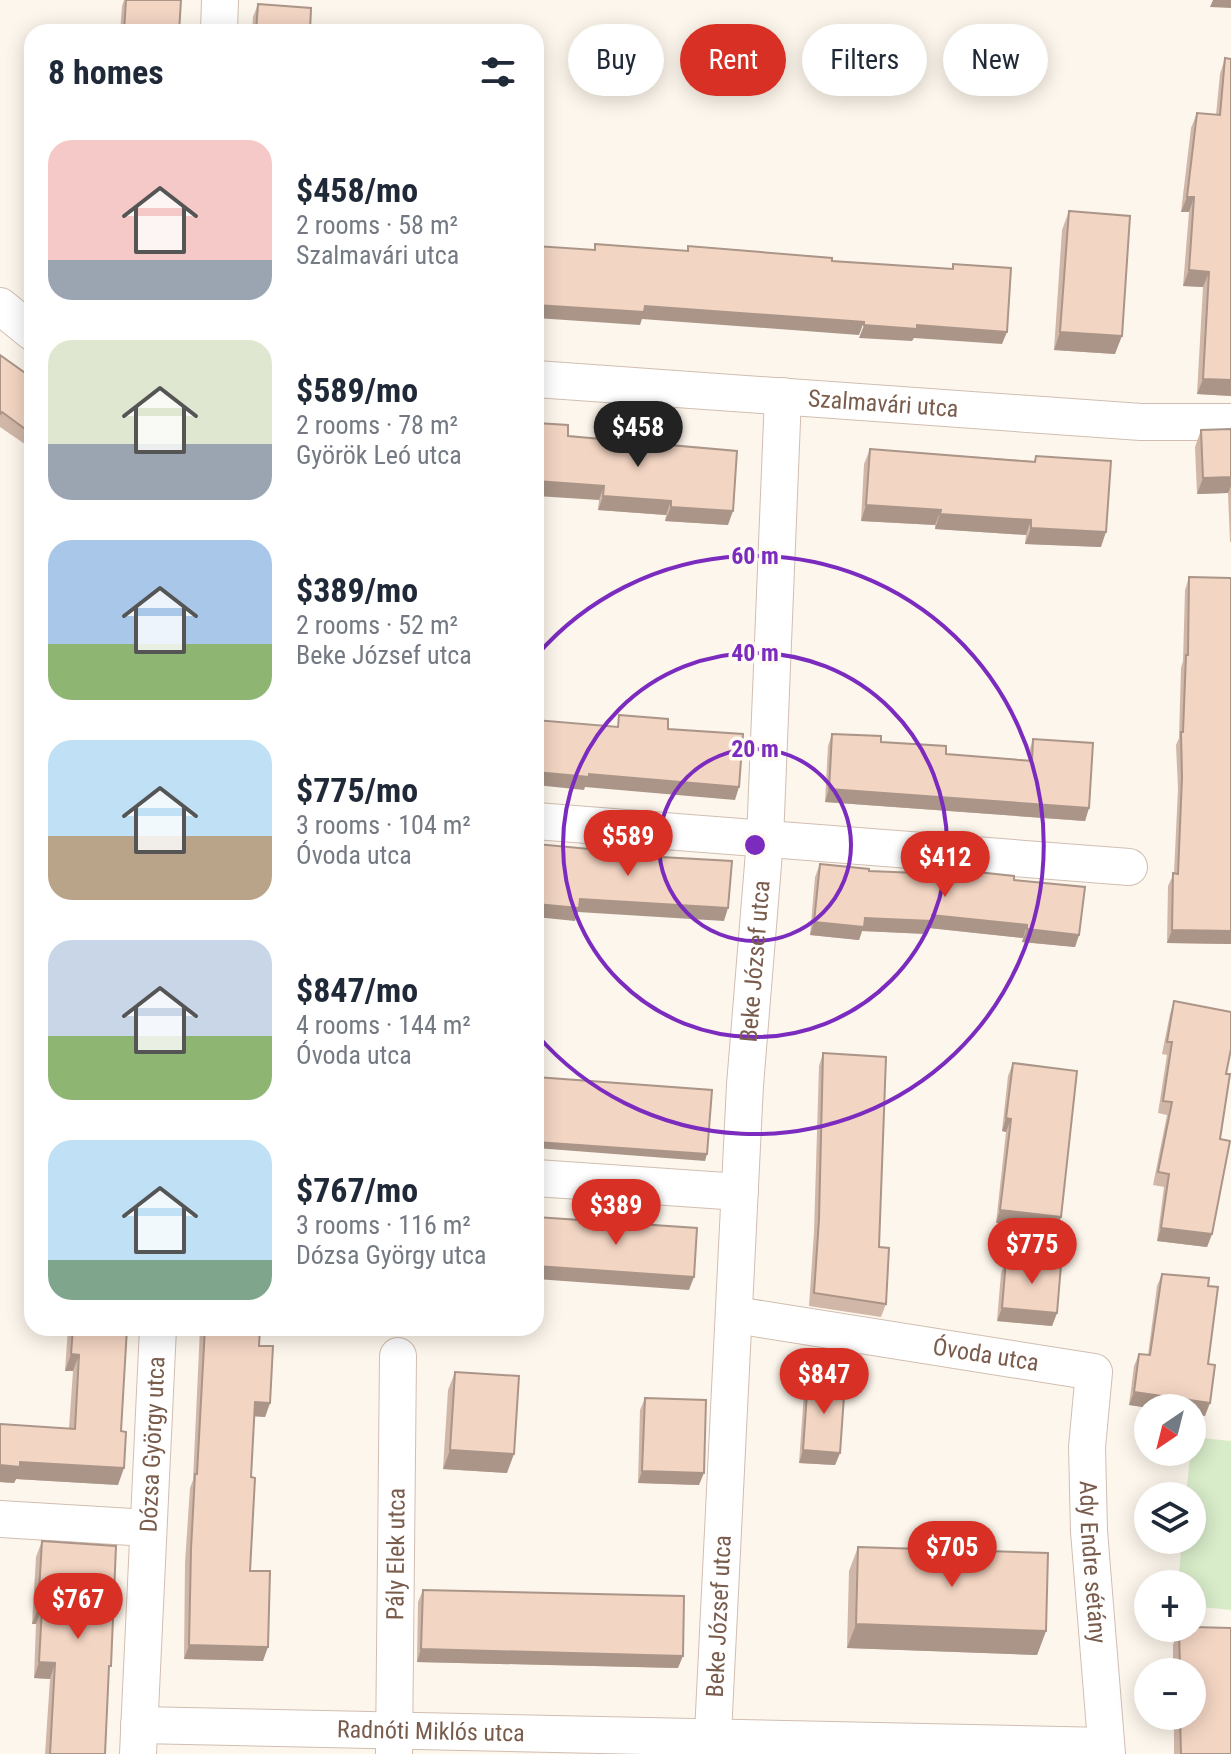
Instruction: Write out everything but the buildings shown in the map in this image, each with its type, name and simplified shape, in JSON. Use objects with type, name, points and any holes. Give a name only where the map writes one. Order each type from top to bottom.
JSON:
[{"type":"street","points":[[219,24],[220,0]]},
{"type":"street","points":[[0,306],[24,326]]},
{"type":"street","name":"Szalmavári utca","points":[[544,380],[1141,422],[1231,422]]},
{"type":"street","name":"Beke József utca","points":[[713,1745],[745,1085],[765,840],[783,396]]},
{"type":"street","points":[[544,822],[1129,867]]},
{"type":"street","points":[[544,1179],[740,1192]]},
{"type":"street","name":"Óvoda utca","points":[[735,1315],[1094,1372]]},
{"type":"street","name":"Dózsa György utca","points":[[138,1740],[158,1336]]},
{"type":"street","name":"Pály Elek utca","points":[[395,1742],[398,1356]]},
{"type":"street","name":"Ady Endre sétány","points":[[1094,1372],[1087,1447],[1089,1531],[1106,1750]]},
{"type":"street","points":[[0,1519],[148,1528]]},
{"type":"street","name":"Radnóti Miklós utca","points":[[138,1740],[1106,1750]]},
{"type":"green space","points":[[1206,1438],[1231,1441],[1231,1610],[1206,1607],[1206,1570],[1179,1570],[1181,1554],[1206,1554],[1206,1482],[1187,1482],[1189,1466],[1206,1466]]}]
